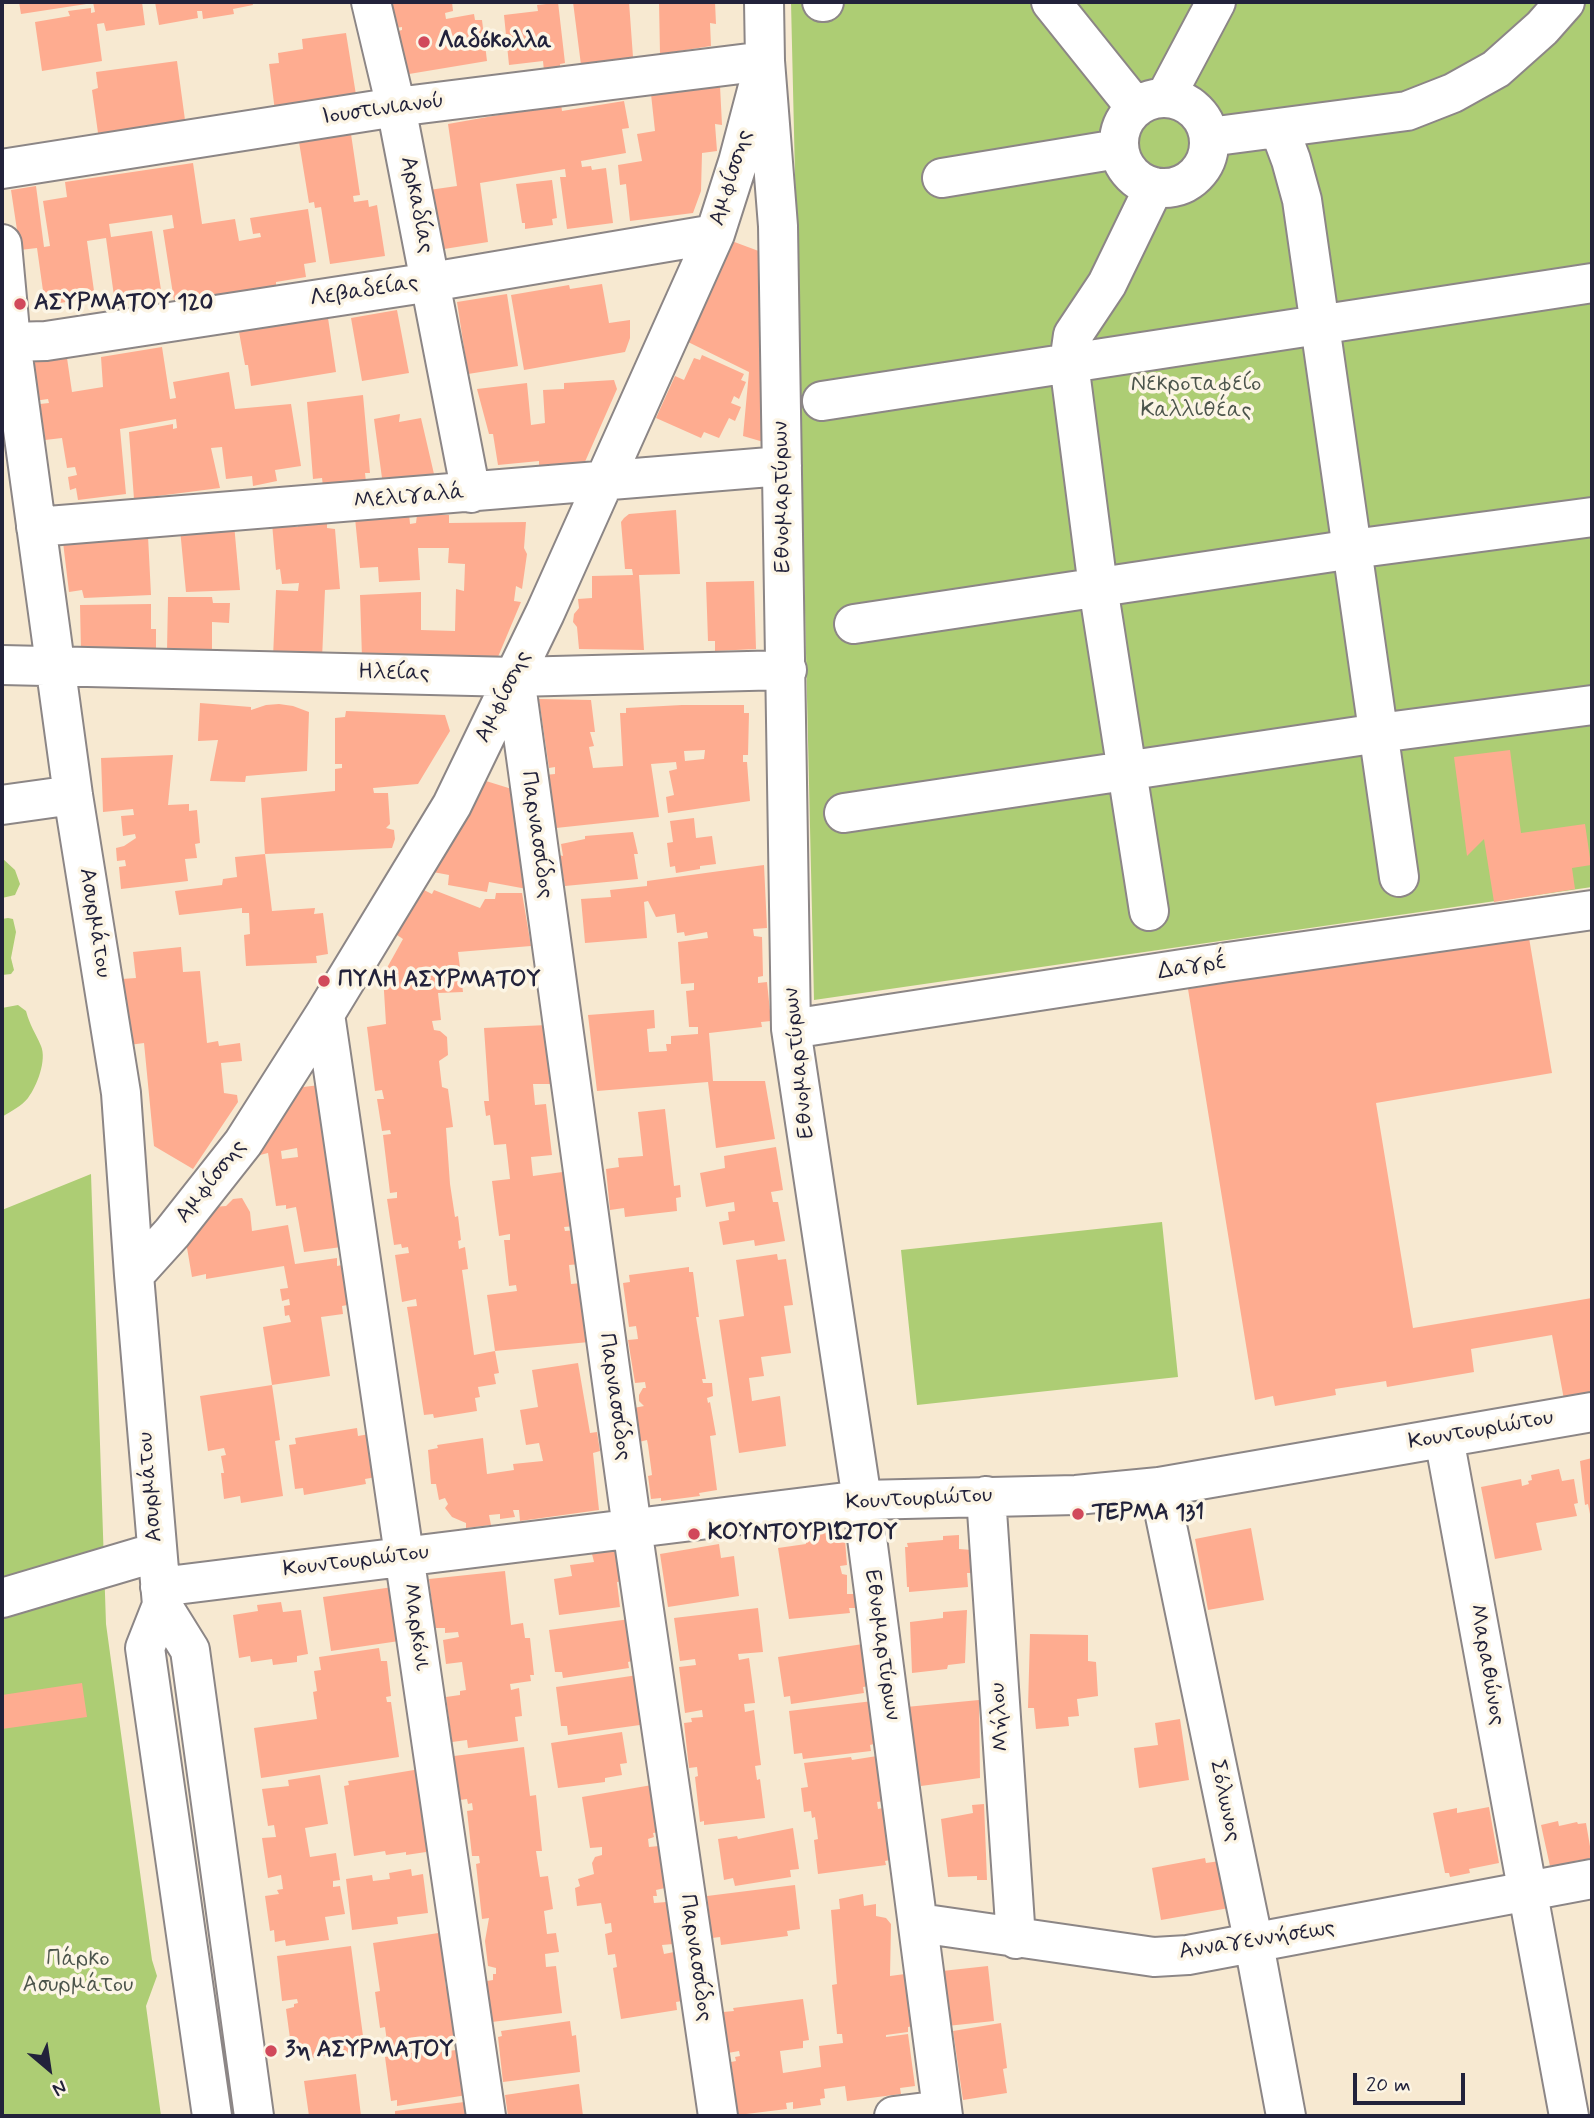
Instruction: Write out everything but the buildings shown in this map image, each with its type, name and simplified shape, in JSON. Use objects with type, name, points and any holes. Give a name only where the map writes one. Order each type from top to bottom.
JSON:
[{"type":"street","name":"Αρκαδίας","points":[[371,2],[396,107],[471,493]]},
{"type":"street","name":"Εθνομαρτύρων","points":[[764,2],[765,61],[778,226],[791,1029],[862,1500],[942,2113]]},
{"type":"street","points":[[1051,2],[1150,103],[1181,101],[1194,110],[1204,122],[1209,137],[1209,150],[1203,165],[1194,178],[1180,186],[1165,189],[1145,185],[1132,177],[1123,164],[1118,149],[1119,133],[1125,120],[1150,103],[1216,2]]},
{"type":"street","points":[[1209,137],[1407,110],[1453,93],[1496,69],[1542,28],[1565,2]]},
{"type":"street","name":"Ιουστινιανού","points":[[2,169],[396,107],[765,61]]},
{"type":"street","name":"Αμφίσσης","points":[[134,1275],[172,1233],[243,1143],[325,1014],[452,804],[515,677],[715,234],[738,162],[765,61]]},
{"type":"street","points":[[1279,128],[1302,200],[1399,877]]},
{"type":"street","points":[[942,178],[1118,149]]},
{"type":"street","points":[[1149,911],[1098,587],[1069,363],[1073,335],[1107,284],[1154,187]]},
{"type":"street","name":"Λεβαδείας","points":[[6,338],[46,341],[431,282],[715,234]]},
{"type":"street","name":"Ασυρμάτου","points":[[2,244],[6,338],[57,667],[73,796],[121,1093],[160,1581],[145,1648],[212,2116]]},
{"type":"street","points":[[822,401],[1592,283]]},
{"type":"street","name":"Μελιγαλά","points":[[36,527],[782,466]]},
{"type":"street","points":[[854,624],[1353,549],[1592,517]]},
{"type":"street","name":"Ηλείας","points":[[2,665],[515,677],[787,670]]},
{"type":"street","name":"Παρνασσίδος","points":[[515,677],[632,1528],[719,2116]]},
{"type":"street","points":[[844,813],[1379,733],[1592,705]]},
{"type":"street","points":[[2,806],[73,796]]},
{"type":"street","name":"Δαγρέ","points":[[791,1029],[1592,910]]},
{"type":"street","name":"Μαρκόνι","points":[[325,1014],[486,2116]]},
{"type":"street","name":"Κουντουριώτου","points":[[2,1598],[404,1556],[862,1500],[1076,1495],[1159,1487],[1592,1412]]},
{"type":"street","name":"Μαραθώνος","points":[[1444,1438],[1569,2116]]},
{"type":"street","name":"Σόλωνος","points":[[1159,1487],[1254,1944],[1286,2116]]},
{"type":"street","name":"Μήλου","points":[[986,1496],[1016,1939]]},
{"type":"street","name":"Ασυρμάτου","points":[[160,1581],[190,1650],[254,2116]]},
{"type":"street","name":"Ανναγεννήσεως","points":[[919,1923],[1154,1957],[1188,1955],[1592,1879]]},
{"type":"street","points":[[894,2116],[942,2113]]},
{"type":"green space","name":"Νεκροταφείο Καλλιθέας","points":[[791,2],[1592,2],[1592,887],[814,1000]]},
{"type":"green space","points":[[2,858],[15,870],[20,884],[15,895],[2,898]]},
{"type":"green space","points":[[2,919],[13,919],[16,932],[11,958],[14,970],[11,974],[2,975]]},
{"type":"green space","points":[[18,1005],[26,1011],[41,1046],[42,1065],[38,1080],[28,1098],[2,1117],[2,1008]]},
{"type":"green space","name":"Πάρκο Ασυρμάτου","points":[[91,1174],[106,1624],[152,1960],[157,1976],[146,2006],[161,2116],[2,2116],[2,1210]]},
{"type":"green space","points":[[1162,1222],[1178,1377],[917,1405],[901,1250]]},
{"type":"place","name":"Λαδόκολλα","points":[[424,42]]},
{"type":"place","name":"ΑΣΥΡΜΑΤΟΥ 120","points":[[20,304]]},
{"type":"place","name":"ΠΥΛΗ ΑΣΥΡΜΑΤΟΥ","points":[[324,981]]},
{"type":"place","name":"ΤΕΡΜΑ 131","points":[[1078,1514]]},
{"type":"place","name":"ΚΟΥΝΤΟΥΡΙΏΤΟΥ","points":[[694,1534]]},
{"type":"place","name":"3η ΑΣΥΡΜΑΤΟΥ","points":[[271,2051]]}]
